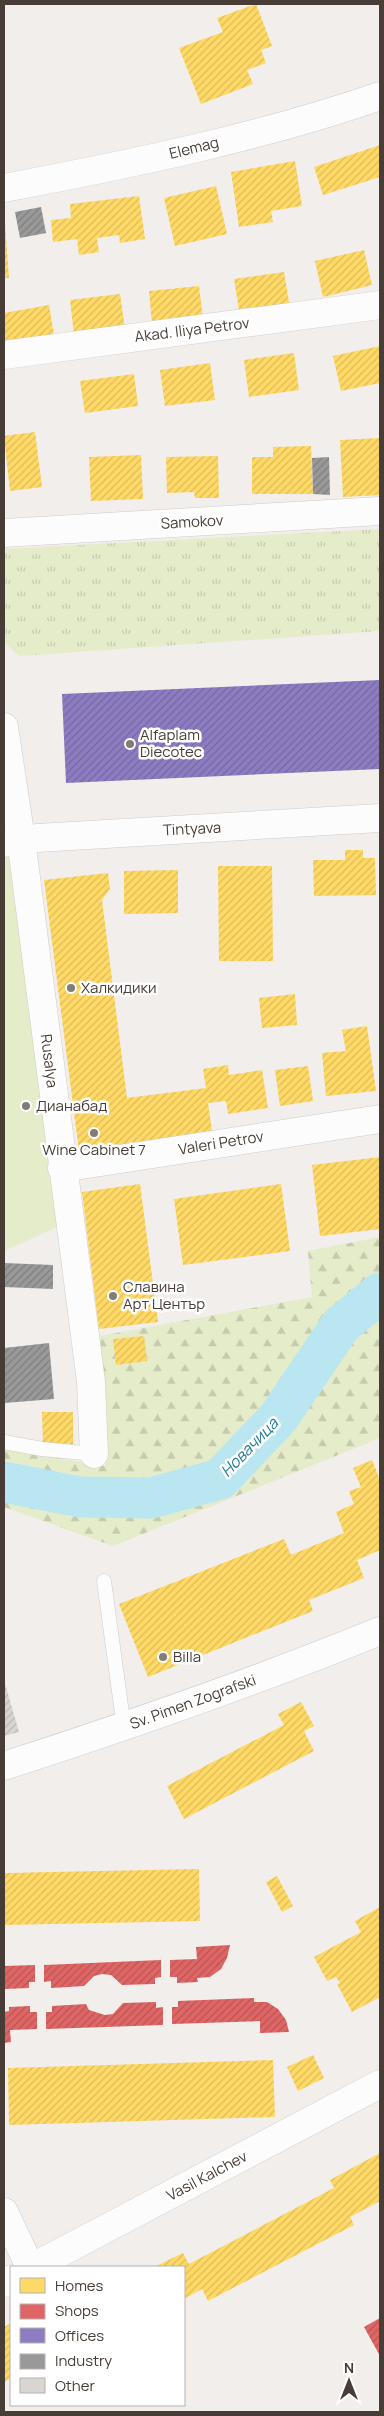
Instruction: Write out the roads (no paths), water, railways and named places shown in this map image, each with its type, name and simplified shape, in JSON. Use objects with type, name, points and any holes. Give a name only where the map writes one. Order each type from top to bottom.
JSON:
[{"type":"street","name":"Elemag","points":[[4,188],[141,162],[323,116],[380,96]]},
{"type":"street","name":"Akad. Iliya Petrov","points":[[4,355],[380,305]]},
{"type":"street","name":"Samokov","points":[[4,533],[380,511]]},
{"type":"street","name":"Rusalya","points":[[4,727],[12,841],[62,1168],[91,1382],[94,1454]]},
{"type":"street","name":"Tintyava","points":[[12,841],[380,818]]},
{"type":"street","name":"Valeri Petrov","points":[[62,1168],[380,1119]]},
{"type":"street","name":"Sv. Pimen Zografski","points":[[4,1766],[124,1728],[322,1655],[380,1631]]},
{"type":"street","name":"Vasil Kalchev","points":[[34,2266],[380,2084]]},
{"type":"street","points":[[4,2212],[31,2266]]},
{"type":"lane","points":[[4,1442],[42,1449],[94,1454]]},
{"type":"lane","points":[[104,1581],[124,1728]]},
{"type":"waterway","name":"Новачица","points":[[4,1482],[80,1497],[151,1498],[220,1479],[278,1418],[341,1325],[380,1293]]},
{"type":"place","name":"Alfaplam Diecotec","points":[[130,744]]},
{"type":"place","name":"Халкидики","points":[[71,988]]},
{"type":"place","name":"Дианабад","points":[[26,1106]]},
{"type":"place","name":"Wine Cabinet 7","points":[[94,1133]]},
{"type":"place","name":"Славина Арт Център","points":[[113,1296]]},
{"type":"place","name":"Billa","points":[[163,1657]]}]
